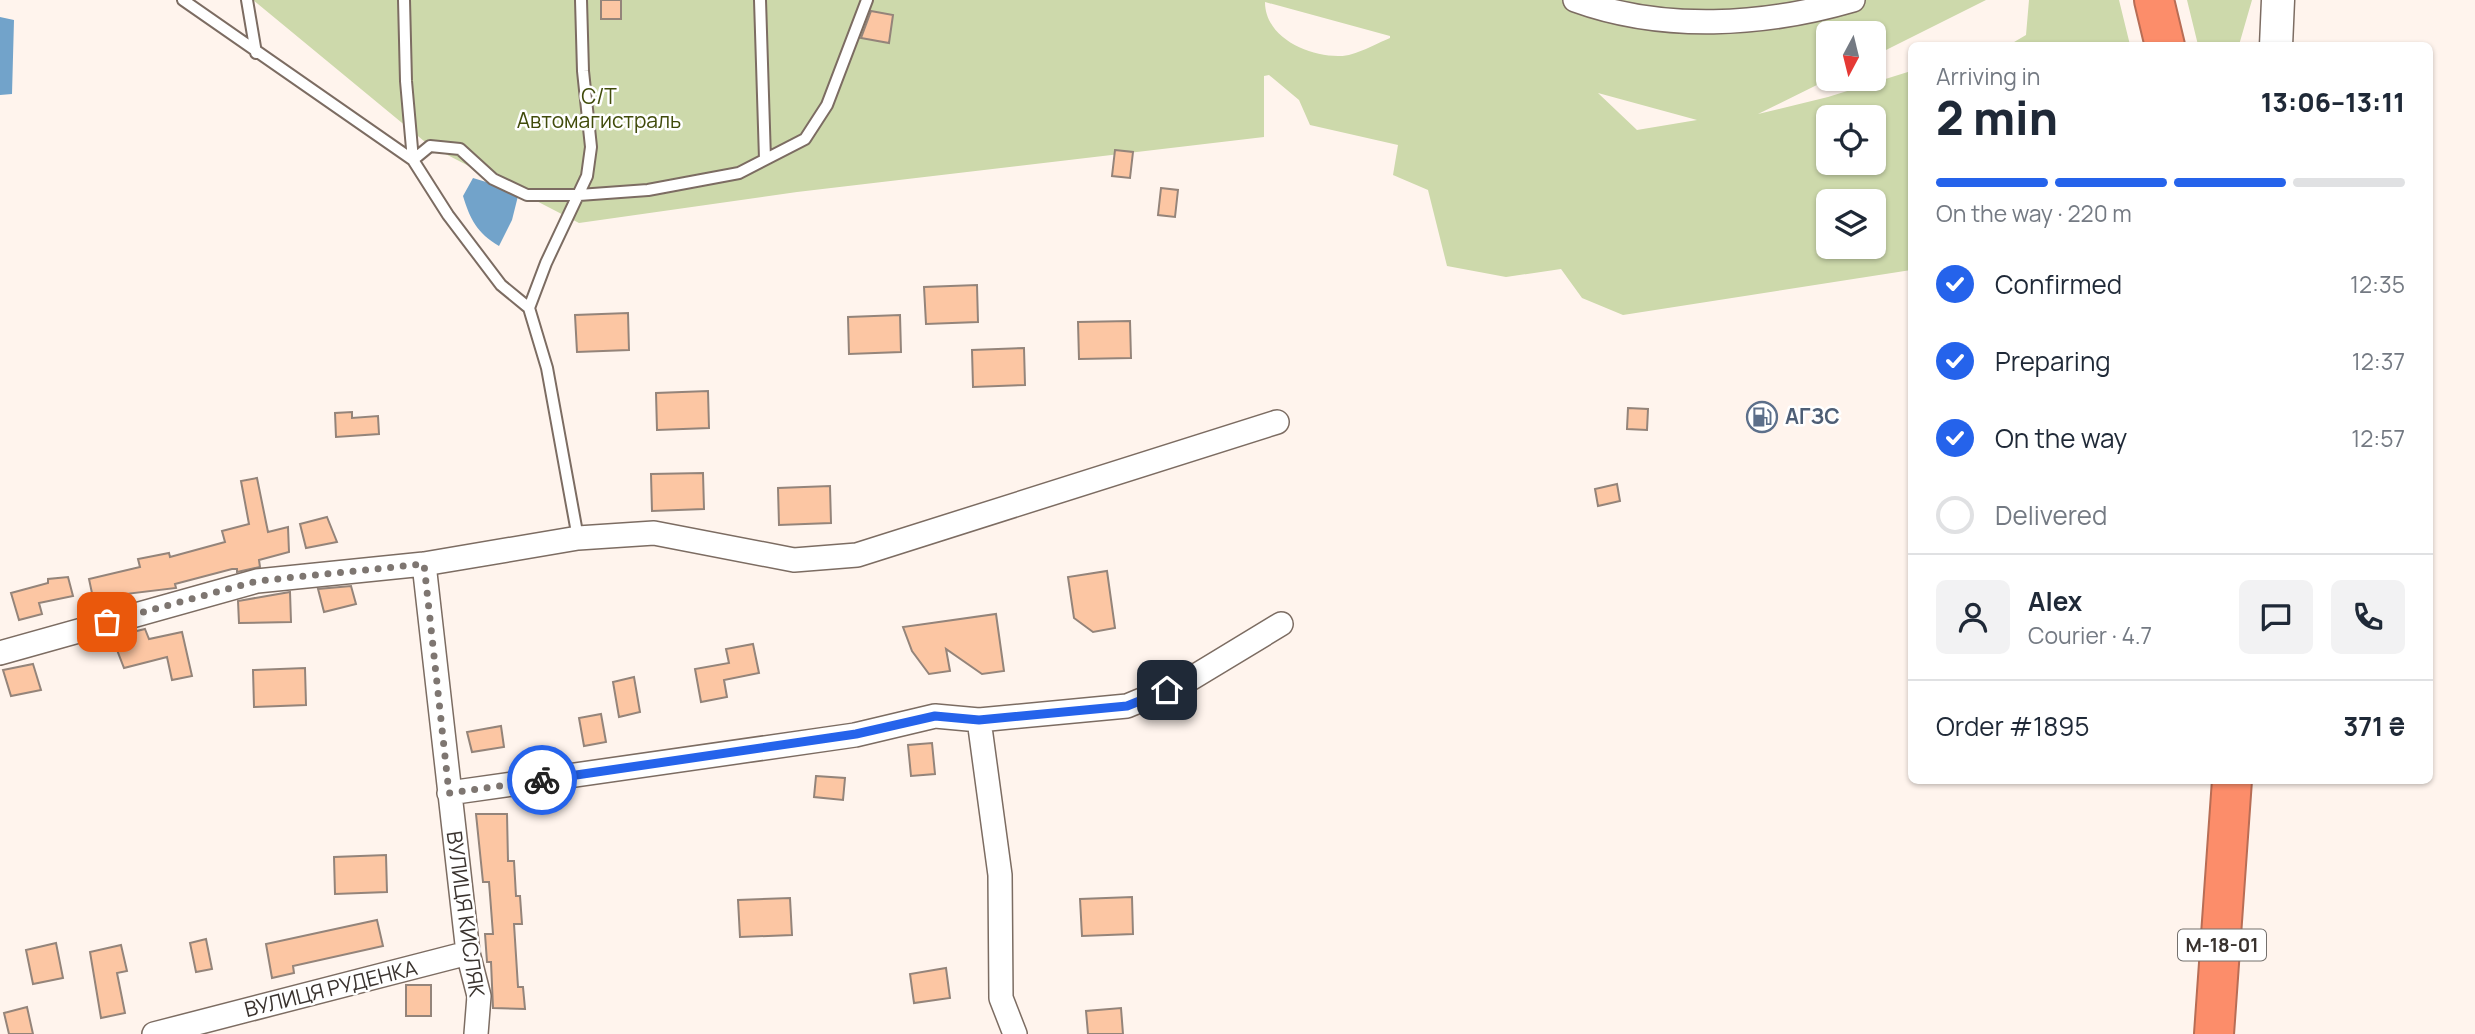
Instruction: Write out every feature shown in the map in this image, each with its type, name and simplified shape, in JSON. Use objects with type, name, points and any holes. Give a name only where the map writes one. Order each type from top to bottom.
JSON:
[{"type":"highway","points":[[2154,0],[2164,42]]},
{"type":"highway","name":"М-18-01","points":[[2214,1034],[2232,784]]},
{"type":"street","points":[[1575,0],[1599,9],[1696,22],[1751,21],[1853,0]]},
{"type":"street","points":[[2276,42],[2278,0]]},
{"type":"street","points":[[0,653],[257,581],[424,564],[578,538],[654,533],[794,560],[857,555],[1277,422]]},
{"type":"street","name":"ВУЛИЦЯ КИСЛЯК","points":[[424,564],[468,953],[478,996],[476,1034]]},
{"type":"street","points":[[449,793],[856,734],[935,716],[979,720],[1127,706],[1187,681],[1281,624]]},
{"type":"street","points":[[979,720],[1000,875],[1002,998],[1015,1034]]},
{"type":"street","name":"ВУЛИЦЯ РУДЕНКА","points":[[154,1034],[468,953]]},
{"type":"lane","points":[[183,0],[414,160],[448,215],[501,285],[529,308],[547,369],[578,538]]},
{"type":"lane","points":[[247,0],[256,53]]},
{"type":"lane","points":[[404,0],[406,81],[414,160]]},
{"type":"lane","points":[[529,308],[545,263],[587,176],[591,147],[583,71],[581,0]]},
{"type":"lane","points":[[760,0],[765,159]]},
{"type":"lane","points":[[414,160],[430,146],[460,149],[493,179],[527,195],[579,195],[648,190],[739,173],[805,139],[827,104],[866,0]]},
{"type":"green space","name":"С/Т Автомагистраль","points":[[253,0],[1986,0],[1886,50],[1886,21],[1816,21],[1816,85],[1758,114],[1847,91],[1886,91],[1886,79],[1908,72],[1908,270],[1623,315],[1582,298],[1561,269],[1506,277],[1447,266],[1428,190],[1393,175],[1398,145],[1310,125],[1299,100],[1269,75],[1264,76],[1264,137],[797,192],[579,223],[430,146]],"holes":[[[1265,2],[1390,36],[1351,54],[1338,56],[1314,52],[1301,48],[1280,34],[1272,25]],[[1598,93],[1697,120],[1637,130]]]},
{"type":"green space","points":[[2029,0],[2119,0],[2129,42],[2014,42],[2026,35]]},
{"type":"green space","points":[[2187,0],[2252,0],[2240,42],[2197,42]]},
{"type":"water","points":[[0,17],[14,20],[12,94],[0,95]]},
{"type":"water","points":[[473,178],[519,192],[512,220],[499,246],[480,231],[468,212],[463,196]]},
{"type":"building","points":[[601,0],[621,0],[621,19],[601,19]]},
{"type":"building","points":[[871,11],[893,15],[889,43],[861,38]]},
{"type":"building","points":[[1115,150],[1133,152],[1130,178],[1112,176]]},
{"type":"building","points":[[1161,188],[1178,190],[1175,217],[1158,215]]},
{"type":"building","points":[[977,285],[978,322],[926,324],[924,287]]},
{"type":"building","points":[[628,313],[629,350],[577,352],[575,315]]},
{"type":"building","points":[[900,315],[901,352],[849,354],[848,317]]},
{"type":"building","points":[[1130,321],[1131,358],[1079,359],[1078,322]]},
{"type":"building","points":[[1024,348],[1025,385],[973,387],[972,350]]},
{"type":"building","points":[[708,391],[709,428],[657,430],[656,393]]},
{"type":"building","points":[[1628,408],[1648,409],[1647,430],[1627,429]]},
{"type":"building","points":[[352,412],[352,418],[378,416],[379,434],[336,437],[335,413]]},
{"type":"building","points":[[703,473],[704,509],[652,511],[651,474]]},
{"type":"building","points":[[257,478],[268,532],[288,527],[289,552],[259,560],[260,567],[237,572],[237,569],[232,569],[175,584],[176,588],[93,598],[89,579],[140,567],[138,559],[169,553],[170,557],[225,542],[222,531],[249,524],[241,481]]},
{"type":"building","points":[[1617,484],[1620,501],[1598,506],[1595,489]]},
{"type":"building","points":[[830,486],[831,523],[779,525],[778,488]]},
{"type":"building","points":[[327,517],[337,542],[306,548],[300,524]]},
{"type":"building","points":[[1107,571],[1115,628],[1093,632],[1074,618],[1068,577]]},
{"type":"building","points":[[68,577],[73,596],[39,603],[42,614],[19,620],[11,593],[48,583],[48,579]]},
{"type":"building","points":[[351,586],[356,604],[324,612],[318,589]]},
{"type":"building","points":[[290,592],[291,622],[239,623],[238,601]]},
{"type":"building","points":[[996,614],[1004,671],[982,674],[946,649],[950,671],[929,674],[912,651],[903,627]]},
{"type":"building","points":[[145,629],[149,639],[182,632],[192,676],[172,680],[167,657],[124,668],[112,637]]},
{"type":"building","points":[[753,644],[759,673],[724,680],[727,697],[701,702],[695,669],[729,663],[726,649]]},
{"type":"building","points":[[33,664],[41,690],[11,696],[3,670]]},
{"type":"building","points":[[305,668],[306,705],[254,707],[253,670]]},
{"type":"building","points":[[634,677],[640,712],[619,717],[613,682]]},
{"type":"building","points":[[601,714],[606,742],[584,746],[579,718]]},
{"type":"building","points":[[501,726],[504,747],[472,752],[467,732]]},
{"type":"building","points":[[932,743],[935,774],[911,776],[908,745]]},
{"type":"building","points":[[816,776],[845,778],[843,800],[814,797]]},
{"type":"building","points":[[476,814],[507,814],[508,861],[514,861],[516,896],[520,896],[522,924],[514,924],[518,987],[523,987],[525,1009],[493,1008],[491,962],[487,962],[485,934],[493,934],[489,882],[483,882]]},
{"type":"building","points":[[386,855],[387,892],[335,894],[334,857]]},
{"type":"building","points":[[1132,897],[1133,934],[1082,936],[1080,899]]},
{"type":"building","points":[[790,898],[792,935],[740,937],[738,900]]},
{"type":"building","points":[[377,920],[383,946],[293,966],[294,973],[272,978],[266,944]]},
{"type":"building","points":[[206,939],[212,969],[196,972],[190,943]]},
{"type":"building","points":[[56,943],[63,978],[33,984],[26,950]]},
{"type":"building","points":[[121,945],[127,971],[117,973],[125,1013],[101,1018],[90,952]]},
{"type":"building","points":[[946,968],[950,998],[914,1003],[910,974]]},
{"type":"building","points":[[406,985],[431,985],[431,1016],[406,1016]]},
{"type":"building","points":[[27,1007],[33,1034],[9,1034],[4,1013]]},
{"type":"building","points":[[1121,1008],[1123,1034],[1088,1034],[1086,1011]]},
{"type":"way so far","points":[[107,622],[257,581],[424,564],[449,793],[542,780]]},
{"type":"place","name":"АГЗС","points":[[1762,417]]},
{"type":"route","points":[[542,780],[856,734],[935,716],[979,720],[1127,706],[1167,690]]}]
